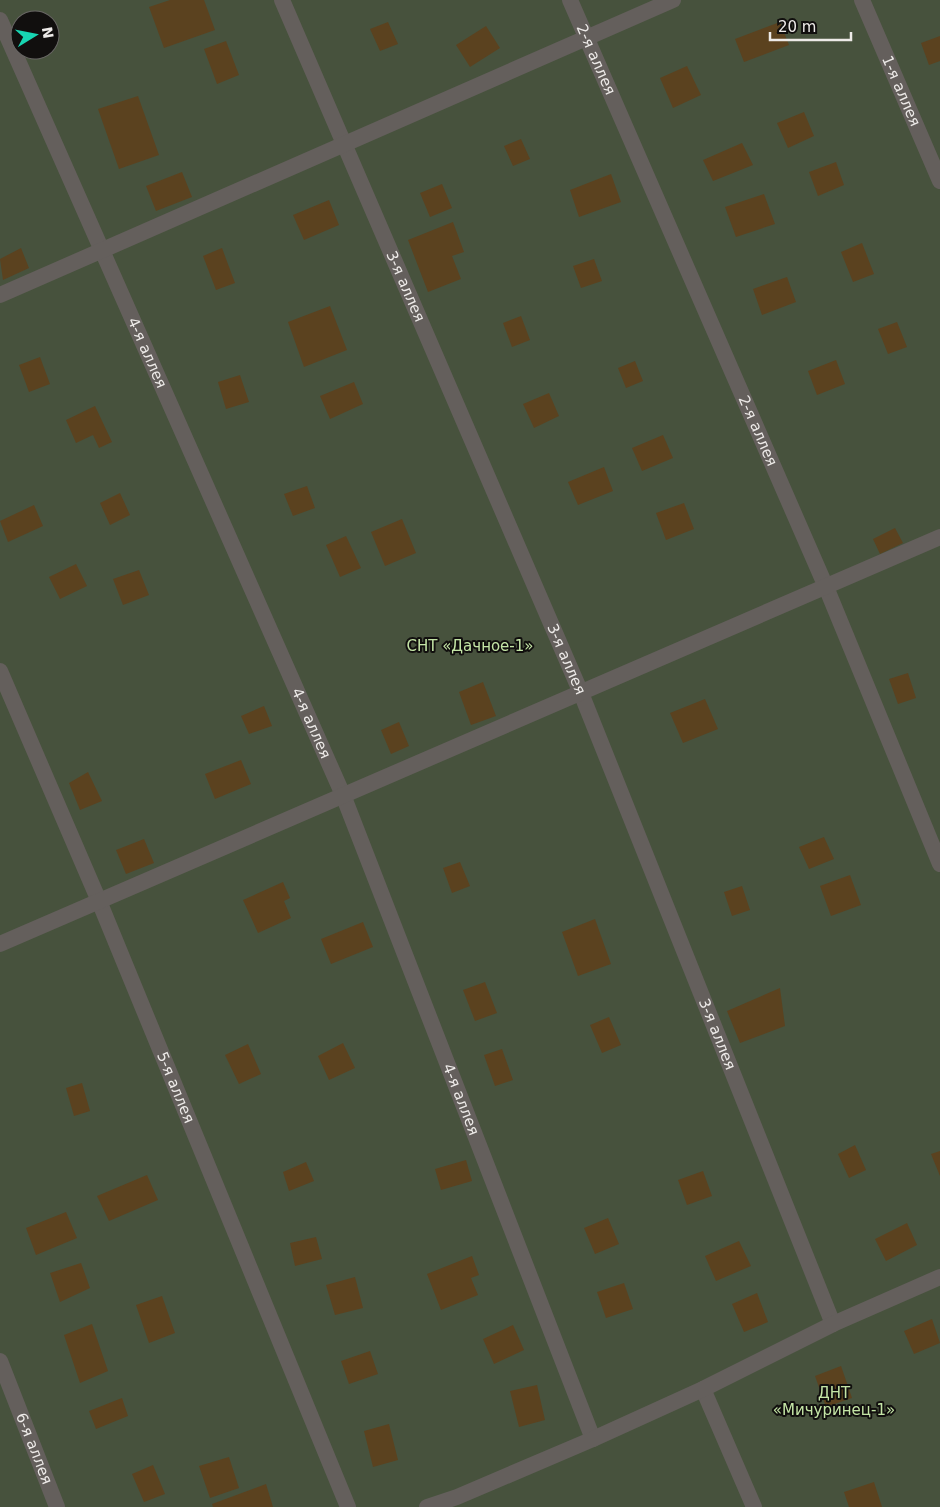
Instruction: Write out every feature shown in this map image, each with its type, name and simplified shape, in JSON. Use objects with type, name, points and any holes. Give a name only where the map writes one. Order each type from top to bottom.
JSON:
[{"type":"lane","name":"3-я аллея","points":[[282,0],[581,693],[832,1324]]},
{"type":"lane","name":"2-я аллея","points":[[570,0],[826,587],[940,864]]},
{"type":"lane","points":[[0,296],[673,0]]},
{"type":"lane","name":"1-я аллея","points":[[862,0],[940,181]]},
{"type":"lane","name":"4-я аллея","points":[[0,20],[343,796],[593,1439]]},
{"type":"lane","points":[[0,944],[940,537]]},
{"type":"lane","name":"5-я аллея","points":[[0,671],[99,901],[348,1507]]},
{"type":"lane","points":[[427,1507],[460,1502],[702,1389],[832,1324],[940,1277]]},
{"type":"lane","name":"6-я аллея","points":[[0,1361],[57,1507]]},
{"type":"lane","points":[[702,1389],[754,1507]]},
{"type":"green space","name":"СНТ «Дачное-1»","points":[[0,0],[940,0],[940,1507],[0,1507]]},
{"type":"building","points":[[170,0],[204,0],[215,30],[164,48],[149,7]]},
{"type":"building","points":[[388,22],[398,44],[380,51],[370,29]]},
{"type":"building","points":[[780,22],[789,45],[744,62],[735,39]]},
{"type":"building","points":[[486,26],[500,48],[470,67],[456,45]]},
{"type":"building","points":[[940,36],[940,61],[929,65],[921,43]]},
{"type":"building","points":[[226,41],[239,75],[217,84],[204,49]]},
{"type":"building","points":[[687,66],[701,95],[673,108],[660,78]]},
{"type":"building","points":[[138,96],[159,155],[119,169],[98,109]]},
{"type":"building","points":[[804,112],[814,136],[788,148],[777,123]]},
{"type":"building","points":[[521,139],[530,159],[513,166],[504,146]]},
{"type":"building","points":[[742,143],[753,165],[713,181],[703,160]]},
{"type":"building","points":[[836,162],[844,185],[818,196],[809,172]]},
{"type":"building","points":[[182,172],[192,197],[156,211],[146,186]]},
{"type":"building","points":[[611,174],[621,202],[579,217],[570,190]]},
{"type":"building","points":[[442,184],[452,208],[430,217],[420,193]]},
{"type":"building","points":[[764,194],[775,224],[736,237],[725,207]]},
{"type":"building","points":[[329,200],[339,225],[304,240],[293,215]]},
{"type":"building","points":[[453,222],[464,252],[452,256],[461,279],[428,292],[408,240]]},
{"type":"building","points":[[862,243],[874,274],[853,282],[841,252]]},
{"type":"building","points":[[21,248],[29,268],[3,280],[0,259]]},
{"type":"building","points":[[222,248],[235,283],[216,290],[203,256]]},
{"type":"building","points":[[594,259],[602,281],[581,288],[573,266]]},
{"type":"building","points":[[787,277],[796,302],[762,315],[753,289]]},
{"type":"building","points":[[330,306],[347,350],[304,367],[288,322]]},
{"type":"building","points":[[521,316],[530,340],[512,347],[503,323]]},
{"type":"building","points":[[897,322],[907,347],[888,354],[878,329]]},
{"type":"building","points":[[40,357],[50,384],[29,392],[19,365]]},
{"type":"building","points":[[836,360],[845,384],[817,395],[808,371]]},
{"type":"building","points":[[635,361],[643,381],[626,388],[618,368]]},
{"type":"building","points":[[240,375],[249,402],[226,409],[218,382]]},
{"type":"building","points":[[354,382],[363,404],[330,419],[320,396]]},
{"type":"building","points":[[549,393],[559,416],[534,428],[523,404]]},
{"type":"building","points":[[95,406],[112,442],[99,448],[93,435],[76,443],[66,420]]},
{"type":"building","points":[[663,435],[673,458],[642,471],[632,448]]},
{"type":"building","points":[[604,467],[613,491],[578,505],[568,482]]},
{"type":"building","points":[[307,486],[315,508],[293,516],[284,494]]},
{"type":"building","points":[[120,493],[130,515],[110,525],[100,503]]},
{"type":"building","points":[[684,503],[694,529],[666,540],[656,513]]},
{"type":"building","points":[[34,505],[43,526],[8,542],[0,521]]},
{"type":"building","points":[[402,519],[416,553],[385,566],[371,532]]},
{"type":"building","points":[[895,528],[903,543],[880,554],[873,539]]},
{"type":"building","points":[[346,536],[361,568],[340,577],[326,545]]},
{"type":"building","points":[[76,564],[87,586],[60,599],[49,577]]},
{"type":"building","points":[[139,570],[149,595],[123,605],[113,579]]},
{"type":"building","points":[[908,673],[916,698],[898,704],[889,679]]},
{"type":"building","points":[[483,682],[496,716],[471,725],[459,692]]},
{"type":"building","points":[[705,699],[718,729],[683,743],[670,713]]},
{"type":"building","points":[[264,706],[272,726],[249,734],[241,716]]},
{"type":"building","points":[[399,722],[409,746],[391,754],[381,730]]},
{"type":"building","points":[[241,760],[251,784],[215,799],[205,774]]},
{"type":"building","points":[[88,772],[102,801],[80,810],[69,783]]},
{"type":"building","points":[[824,837],[834,859],[809,869],[799,847]]},
{"type":"building","points":[[144,839],[154,863],[126,874],[116,850]]},
{"type":"building","points":[[460,862],[470,886],[452,893],[443,868]]},
{"type":"building","points":[[850,875],[861,905],[831,916],[820,886]]},
{"type":"building","points":[[283,882],[290,898],[284,901],[291,918],[258,933],[243,900]]},
{"type":"building","points":[[742,886],[750,910],[732,916],[724,892]]},
{"type":"building","points":[[595,919],[611,964],[578,976],[562,932]]},
{"type":"building","points":[[363,922],[373,947],[331,964],[321,939]]},
{"type":"building","points":[[485,982],[497,1013],[475,1021],[463,990]]},
{"type":"building","points":[[780,988],[785,1026],[740,1043],[727,1011]]},
{"type":"building","points":[[609,1017],[621,1045],[602,1053],[590,1025]]},
{"type":"building","points":[[343,1043],[355,1068],[329,1080],[318,1056]]},
{"type":"building","points":[[248,1044],[261,1074],[239,1084],[225,1055]]},
{"type":"building","points":[[502,1049],[513,1080],[495,1086],[484,1055]]},
{"type":"building","points":[[82,1083],[90,1111],[74,1116],[66,1088]]},
{"type":"building","points":[[855,1145],[866,1170],[849,1178],[838,1154]]},
{"type":"building","points":[[940,1151],[940,1176],[931,1154]]},
{"type":"building","points":[[466,1160],[472,1181],[441,1190],[435,1169]]},
{"type":"building","points":[[306,1162],[314,1181],[289,1191],[283,1172]]},
{"type":"building","points":[[703,1171],[712,1196],[687,1205],[678,1180]]},
{"type":"building","points":[[147,1175],[158,1200],[109,1221],[97,1196]]},
{"type":"building","points":[[66,1212],[77,1238],[36,1255],[26,1228]]},
{"type":"building","points":[[608,1218],[619,1244],[595,1254],[584,1228]]},
{"type":"building","points":[[907,1223],[917,1245],[886,1261],[875,1239]]},
{"type":"building","points":[[316,1237],[322,1259],[295,1266],[290,1243]]},
{"type":"building","points":[[739,1241],[751,1266],[716,1281],[705,1256]]},
{"type":"building","points":[[472,1256],[479,1275],[471,1278],[478,1295],[441,1310],[427,1274]]},
{"type":"building","points":[[81,1263],[90,1288],[60,1302],[50,1273]]},
{"type":"building","points":[[355,1277],[363,1308],[335,1315],[326,1285]]},
{"type":"building","points":[[624,1283],[633,1309],[606,1318],[597,1292]]},
{"type":"building","points":[[757,1293],[768,1322],[744,1332],[732,1304]]},
{"type":"building","points":[[162,1296],[175,1333],[149,1343],[136,1305]]},
{"type":"building","points":[[932,1319],[940,1343],[914,1354],[904,1331]]},
{"type":"building","points":[[92,1324],[108,1371],[80,1383],[64,1335]]},
{"type":"building","points":[[513,1325],[524,1350],[494,1364],[483,1339]]},
{"type":"building","points":[[370,1351],[378,1374],[349,1384],[341,1361]]},
{"type":"building","points":[[841,1366],[852,1398],[826,1407],[815,1376]]},
{"type":"building","points":[[537,1385],[545,1420],[519,1427],[510,1391]]},
{"type":"building","points":[[122,1398],[128,1416],[96,1429],[89,1411]]},
{"type":"building","points":[[389,1424],[398,1460],[373,1467],[364,1431]]},
{"type":"building","points":[[229,1457],[239,1488],[210,1498],[199,1466]]},
{"type":"building","points":[[153,1465],[165,1494],[144,1502],[132,1474]]},
{"type":"building","points":[[874,1482],[882,1507],[849,1507],[844,1492]]},
{"type":"building","points":[[266,1484],[273,1507],[213,1507],[212,1504]]},
{"type":"park label","name":"ДНТ «Мичуринец-1»","points":[[834,1402]]}]
